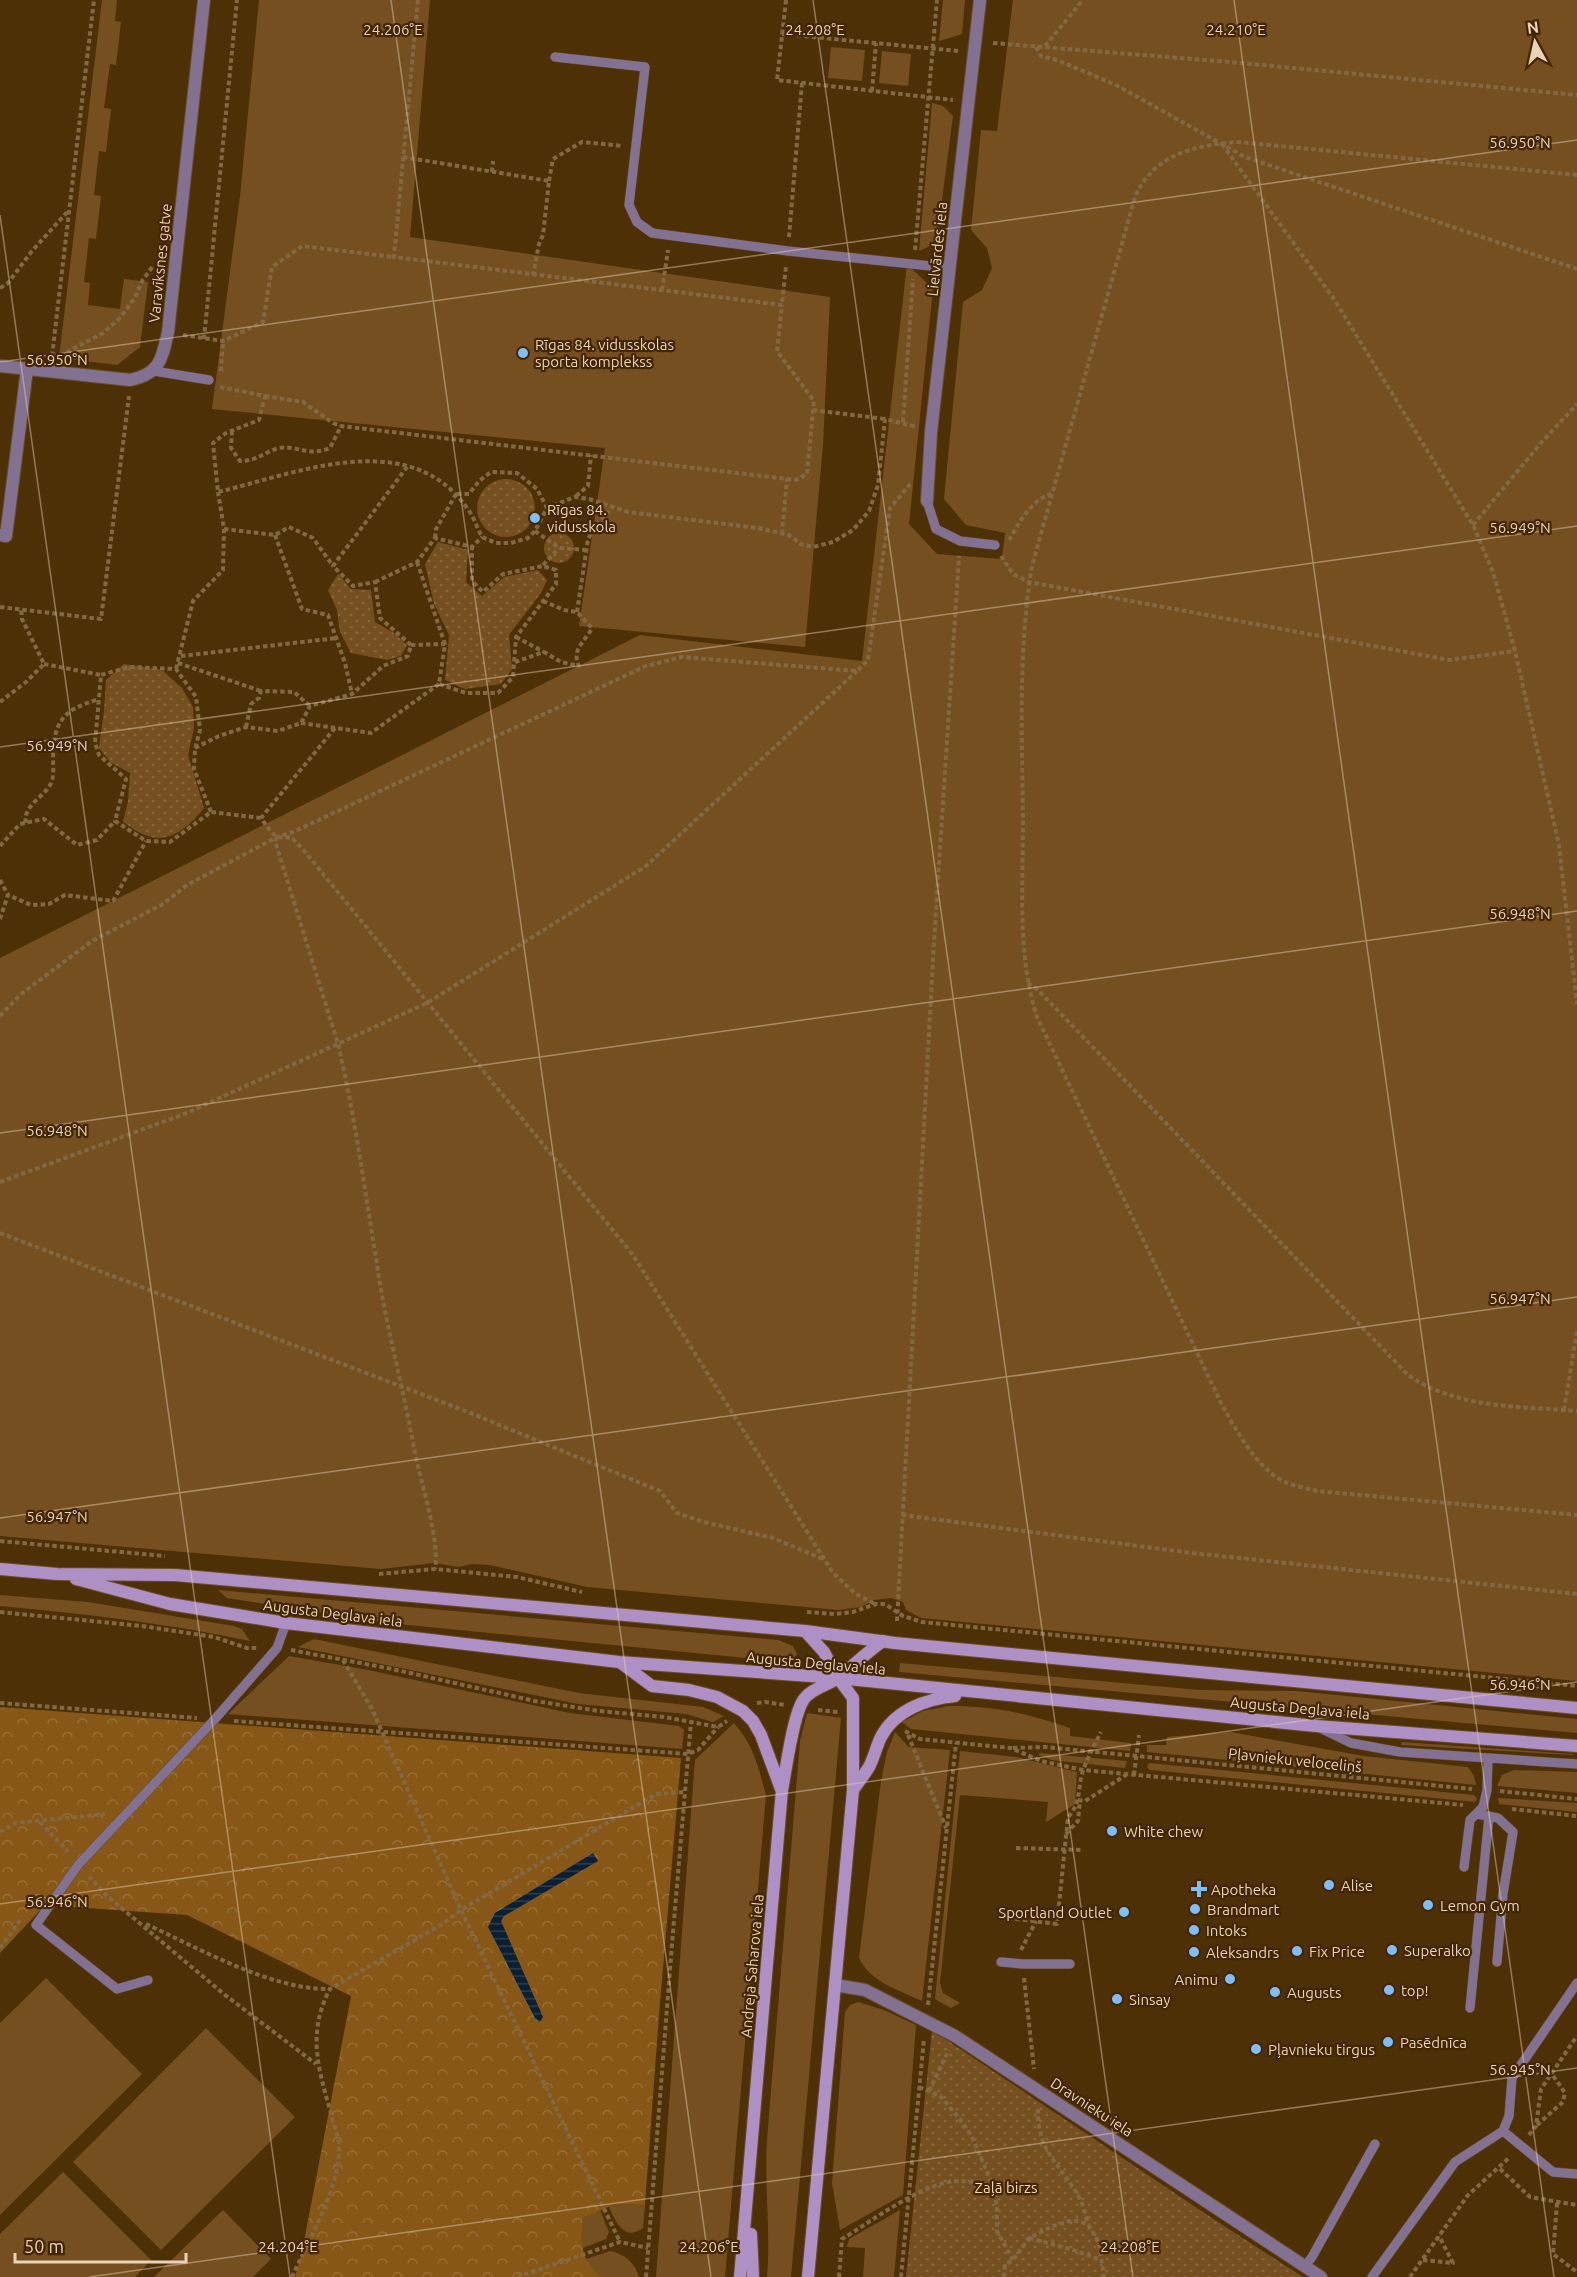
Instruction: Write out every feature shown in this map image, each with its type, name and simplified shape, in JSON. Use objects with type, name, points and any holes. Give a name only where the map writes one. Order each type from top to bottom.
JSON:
[{"type":"main road","name":"Augusta Deglava iela","points":[[0,1569],[57,1574],[175,1575],[805,1631],[883,1641],[1577,1708]]},
{"type":"main road","name":"Augusta Deglava iela","points":[[57,1574],[170,1604],[286,1623],[619,1662],[838,1678],[1316,1726],[1577,1746]]},
{"type":"main road","points":[[805,1631],[824,1652],[838,1678],[853,1698],[855,1714],[851,1769],[853,1790],[808,2277]]},
{"type":"main road","name":"Andreja Saharova iela","points":[[740,2277],[782,1790],[797,1717],[804,1699],[813,1691],[838,1678],[883,1641]]},
{"type":"main road","points":[[619,1662],[651,1686],[689,1690],[717,1697],[743,1711],[761,1734],[782,1790]]},
{"type":"main road","points":[[853,1790],[870,1766],[881,1736],[893,1720],[905,1711],[935,1698],[975,1693]]},
{"type":"main road","points":[[748,2191],[753,2277]]},
{"type":"street","name":"Varavīksnes gatve","points":[[154,371],[163,355],[168,332],[204,0]]},
{"type":"street","name":"Lielvārdes iela","points":[[927,501],[932,432],[980,0]]},
{"type":"street","points":[[0,366],[130,380],[144,377],[154,371]]},
{"type":"street","points":[[0,535],[6,536],[27,369]]},
{"type":"street","name":"Dravnieku iela","points":[[835,1985],[865,1990],[955,2036],[1322,2277]]},
{"type":"lane","points":[[555,57],[645,68],[629,205],[637,222],[652,232],[788,251],[950,268]]},
{"type":"lane","points":[[154,371],[209,380]]},
{"type":"lane","points":[[927,501],[936,529],[960,541],[995,545]]},
{"type":"lane","points":[[148,1980],[117,1989],[36,1925],[78,1865],[215,1719],[277,1648],[286,1623]]},
{"type":"lane","points":[[1316,1726],[1351,1743],[1400,1752],[1577,1764]]},
{"type":"lane","points":[[1464,1868],[1470,1820],[1480,1810],[1487,1790],[1488,1759]]},
{"type":"lane","points":[[1480,1810],[1489,1816],[1498,1818],[1513,1832],[1503,1894],[1497,1962]]},
{"type":"lane","points":[[1470,2008],[1489,1816]]},
{"type":"lane","points":[[1001,1962],[1023,1965],[1070,1964]]},
{"type":"lane","points":[[1372,2277],[1455,2162],[1503,2131],[1509,2116],[1512,2078],[1577,1983]]},
{"type":"lane","points":[[1503,2131],[1553,2172],[1577,2174]]},
{"type":"lane","points":[[1305,2266],[1375,2144]]},
{"type":"path","points":[[94,0],[51,360],[103,333],[119,319],[135,298],[142,281],[153,266]]},
{"type":"path","points":[[204,339],[237,0]]},
{"type":"path","points":[[394,257],[418,0]]},
{"type":"path","points":[[786,0],[777,80],[969,101]]},
{"type":"path","points":[[903,422],[927,97],[937,0]]},
{"type":"path","points":[[1045,47],[1083,0]]},
{"type":"path","points":[[782,34],[933,49],[1036,46],[1577,95]]},
{"type":"path","points":[[872,91],[876,43]]},
{"type":"path","points":[[1036,46],[1041,56],[1057,60],[1116,85],[1245,156],[1577,269]]},
{"type":"path","points":[[223,341],[220,387],[303,402],[341,426],[796,480],[807,474],[814,401],[777,351],[802,83]]},
{"type":"path","points":[[533,275],[543,235],[553,159],[582,142],[635,147]]},
{"type":"path","points":[[1577,175],[1238,142],[1193,148],[1171,156],[1148,174],[1140,186],[1029,582],[1022,681],[1023,914],[1027,982],[1037,1017],[1222,1405],[1239,1436],[1272,1474],[1293,1485],[1341,1495],[1577,1515]]},
{"type":"path","points":[[1222,144],[1334,299],[1473,525],[1493,572],[1515,651],[1559,844],[1577,1004]]},
{"type":"path","points":[[403,156],[549,182]]},
{"type":"path","points":[[492,172],[493,160]]},
{"type":"path","points":[[0,288],[8,283],[32,251],[69,210]]},
{"type":"path","points":[[663,290],[669,236]]},
{"type":"path","points":[[168,332],[223,341],[263,322],[272,267],[302,246],[782,305]]},
{"type":"path","points":[[0,607],[101,619],[130,380]]},
{"type":"path","points":[[176,669],[193,601],[224,570],[224,530],[213,443],[232,431],[259,420],[265,396]]},
{"type":"path","points":[[1473,525],[1540,444],[1577,404]]},
{"type":"path","points":[[813,410],[903,422],[932,432]]},
{"type":"path","points":[[575,497],[589,499],[628,512],[758,528],[789,535],[801,544],[813,546],[833,543],[853,530],[869,511],[878,485],[885,419]]},
{"type":"path","points":[[232,431],[231,448],[240,460],[252,461],[279,448],[320,452],[330,448],[341,426]]},
{"type":"path","points":[[218,492],[338,462],[376,460],[407,467],[437,478],[456,494],[469,510],[482,537],[496,543],[512,543],[528,538],[535,531],[548,508],[575,497],[588,486],[591,455]]},
{"type":"path","points":[[0,1182],[187,1113],[427,1003],[646,866],[868,660],[891,508],[930,458]]},
{"type":"path","points":[[333,566],[407,467]]},
{"type":"path","points":[[456,494],[469,494],[479,481],[491,472],[518,473],[537,489],[548,508]]},
{"type":"path","points":[[782,534],[786,479]]},
{"type":"path","points":[[224,530],[275,535],[289,527],[313,538],[333,566],[353,586],[375,582],[417,562],[435,538],[436,529],[456,494]]},
{"type":"path","points":[[995,545],[1003,545],[1009,540],[1026,512],[1036,501],[1052,494]]},
{"type":"path","points":[[577,612],[592,531],[613,507]]},
{"type":"path","points":[[535,531],[559,548],[587,550]]},
{"type":"path","points":[[275,535],[302,609],[328,615],[337,638],[352,694]]},
{"type":"path","points":[[439,684],[466,693],[498,693],[513,677],[516,637],[556,584],[556,570],[543,566],[503,574],[483,592],[472,581],[472,547],[482,537]]},
{"type":"path","points":[[435,538],[472,547]]},
{"type":"path","points":[[897,1621],[933,954],[960,541]]},
{"type":"path","points":[[995,545],[1013,574],[1029,582],[1449,660],[1515,651]]},
{"type":"path","points":[[543,566],[559,548]]},
{"type":"path","points":[[195,749],[219,736],[246,727],[278,731],[301,723],[371,734],[439,684],[445,644],[417,562]]},
{"type":"path","points":[[375,582],[380,618],[411,645],[445,644]]},
{"type":"path","points":[[516,637],[561,662],[579,666],[574,657],[592,628],[577,612],[564,610],[543,601]]},
{"type":"path","points":[[21,609],[22,619],[44,664]]},
{"type":"path","points":[[181,656],[337,638]]},
{"type":"path","points":[[301,723],[310,706],[352,694],[383,666],[408,656],[411,645]]},
{"type":"path","points":[[515,662],[544,652]]},
{"type":"path","points":[[0,1016],[20,995],[92,941],[163,903],[187,885],[277,837],[293,832],[646,666],[682,657],[857,670]]},
{"type":"path","points":[[178,663],[261,691],[294,692],[310,706]]},
{"type":"path","points":[[44,664],[101,675],[129,667],[176,669]]},
{"type":"path","points":[[0,702],[26,682],[44,664]]},
{"type":"path","points":[[176,669],[196,697],[200,730],[195,749],[194,769],[211,812]]},
{"type":"path","points":[[0,846],[20,824],[44,819],[77,845],[97,840],[115,821],[126,779],[99,755],[95,743],[101,675]]},
{"type":"path","points":[[246,727],[251,704],[259,698],[261,691]]},
{"type":"path","points":[[26,823],[26,813],[52,782],[55,734],[58,724],[66,712],[99,699]]},
{"type":"path","points":[[261,818],[335,728]]},
{"type":"path","points":[[115,821],[146,841],[170,842],[211,812],[261,818],[277,837],[292,838],[633,1255],[833,1573],[856,1594],[876,1604],[885,1604],[903,1616],[922,1622],[1577,1686]]},
{"type":"path","points":[[277,837],[275,842],[338,1044],[370,1213],[377,1266],[432,1530],[435,1569]]},
{"type":"path","points":[[0,880],[8,895],[31,905],[48,904],[65,895],[113,901],[146,841]]},
{"type":"path","points":[[0,919],[8,895]]},
{"type":"path","points":[[1027,982],[1038,990],[1408,1375],[1424,1386],[1446,1396],[1472,1402],[1577,1411]]},
{"type":"path","points":[[0,1233],[403,1387],[660,1491],[677,1513],[704,1522],[773,1538],[825,1560]]},
{"type":"path","points":[[1564,1410],[1577,1331]]},
{"type":"path","points":[[902,1515],[1192,1553],[1577,1594]]},
{"type":"path","points":[[0,1541],[176,1557]]},
{"type":"path","points":[[372,1574],[435,1569],[517,1576],[589,1594]]},
{"type":"path","points":[[800,1611],[844,1613],[867,1609],[876,1604]]},
{"type":"path","points":[[0,1612],[142,1626],[214,1637],[247,1648],[277,1648],[343,1660],[535,1701],[718,1727]]},
{"type":"path","points":[[343,1660],[372,1709],[461,1910],[620,2242]]},
{"type":"path","points":[[755,1704],[765,1702],[792,1706]]},
{"type":"path","points":[[0,1703],[688,1754],[698,1750],[718,1727],[729,1719]]},
{"type":"path","points":[[809,1708],[841,1713]]},
{"type":"path","points":[[646,2277],[691,1722]]},
{"type":"path","points":[[899,1726],[908,1734],[920,1738],[1011,1748],[1041,1761],[1083,1770],[1480,1810],[1577,1816]]},
{"type":"path","points":[[1008,1918],[1057,1924],[1068,1817],[1076,1809],[1083,1770],[1101,1732]]},
{"type":"path","points":[[908,1734],[947,1829]]},
{"type":"path","points":[[1134,1775],[1139,1736]]},
{"type":"path","name":"Pļavnieku veloceliņš","points":[[1011,1748],[1045,1748],[1137,1756],[1577,1799]]},
{"type":"path","points":[[1079,1800],[1085,1801],[1128,1774]]},
{"type":"path","points":[[142,1923],[256,1973],[309,1990],[330,1989],[444,1923],[461,1910],[656,1794],[684,1792]]},
{"type":"path","points":[[1066,1834],[1078,1821],[1079,1800]]},
{"type":"path","points":[[0,1832],[16,1823],[107,1813]]},
{"type":"path","points":[[40,1822],[106,1895],[225,1995],[317,2065]]},
{"type":"path","points":[[1016,1848],[1081,1850]]},
{"type":"path","points":[[1034,2070],[1020,1950],[1036,1921]]},
{"type":"path","points":[[292,2277],[335,2176],[339,2144],[317,2065],[316,2037],[321,2005],[330,1989]]},
{"type":"path","points":[[929,2091],[955,2036]]},
{"type":"path","points":[[1536,2126],[1541,2089],[1577,2036]]},
{"type":"path","points":[[1410,2277],[1468,2195],[1500,2169],[1536,2126],[1563,2102],[1565,2093],[1552,2073]]},
{"type":"path","points":[[919,2087],[940,2096],[960,2119],[982,2157],[993,2186],[997,2207],[997,2231],[1013,2260]]},
{"type":"path","points":[[1044,2093],[1038,2110],[1038,2128],[1047,2151],[1081,2201],[1099,2243],[1104,2277]]},
{"type":"path","points":[[1500,2169],[1530,2197],[1577,2205]]},
{"type":"path","points":[[839,2277],[842,2239],[908,2199],[933,2185],[959,2181],[993,2186]]},
{"type":"path","points":[[1557,2203],[1553,2254],[1577,2272]]},
{"type":"path","points":[[1004,2277],[1005,2265],[1013,2260],[1029,2238],[1053,2226],[1074,2220],[1089,2224]]},
{"type":"path","points":[[1423,2260],[1454,2262],[1439,2236]]},
{"type":"path","points":[[1029,2238],[1070,2249],[1102,2261]]},
{"type":"path","points":[[518,2277],[620,2242],[648,2248]]},
{"type":"green space","points":[[102,0],[117,0],[115,21],[121,22],[116,65],[110,64],[104,108],[111,109],[106,152],[99,151],[94,195],[101,196],[96,239],[89,238],[84,282],[90,283],[88,305],[120,309],[124,279],[148,282],[140,347],[117,365],[59,358]]},
{"type":"green space","name":"Rīgas 84. vidusskolas sporta komplekss","points":[[259,0],[430,0],[410,237],[830,297],[823,445],[805,647],[579,626],[605,448],[212,409],[240,196]]},
{"type":"green space","points":[[943,0],[965,0],[962,34],[939,41]]},
{"type":"green space","points":[[1013,0],[1577,0],[1577,1681],[921,1618],[906,1610],[903,1602],[891,1598],[874,1600],[861,1607],[838,1610],[587,1587],[490,1565],[471,1564],[459,1567],[434,1563],[381,1569],[0,1536],[0,958],[640,635],[862,661],[907,264],[933,289],[909,524],[937,554],[1002,559],[1005,533],[966,525],[944,499],[963,302],[982,290],[992,268],[987,248],[971,230],[981,130],[997,131]]},
{"type":"green space","points":[[831,47],[865,50],[862,81],[828,78]]},
{"type":"green space","points":[[882,51],[911,54],[908,86],[879,83]]},
{"type":"green space","points":[[932,103],[943,106],[953,116],[937,238],[930,246],[919,251]]},
{"type":"green space","points":[[506,479],[522,484],[530,492],[535,508],[530,524],[522,532],[506,537],[490,532],[482,524],[477,508],[482,492],[490,484]]},
{"type":"green space","points":[[559,533],[570,537],[574,548],[570,559],[559,563],[548,559],[544,548],[548,537]]},
{"type":"green space","points":[[438,542],[468,550],[466,582],[482,596],[504,577],[538,570],[547,580],[541,593],[509,635],[512,669],[501,684],[465,689],[445,680],[449,635],[434,604],[425,564]]},
{"type":"green space","points":[[338,574],[351,589],[371,590],[375,622],[394,633],[407,645],[401,656],[387,660],[351,653],[340,632],[337,610],[328,590]]},
{"type":"green space","points":[[124,664],[162,670],[182,688],[193,707],[194,728],[188,755],[204,808],[187,826],[173,835],[157,838],[145,835],[123,822],[128,801],[130,773],[110,762],[99,748],[106,680]]},
{"type":"green space","points":[[218,1590],[778,1640],[793,1646],[797,1654],[793,1660],[788,1662],[388,1623],[227,1598]]},
{"type":"green space","points":[[0,1595],[88,1602],[234,1626],[242,1629],[250,1641],[125,1620],[0,1606]]},
{"type":"green space","points":[[314,1639],[579,1693],[703,1707],[724,1716],[713,1722],[686,1714],[578,1704],[298,1647]]},
{"type":"green space","points":[[289,1656],[368,1670],[570,1713],[679,1726],[684,1730],[682,1749],[228,1714]]},
{"type":"green space","points":[[900,1663],[1200,1690],[1297,1691],[1577,1719],[1577,1733],[899,1672]]},
{"type":"green space","points":[[949,1706],[981,1707],[1024,1714],[1070,1728],[1070,1736],[1131,1743],[1130,1751],[911,1729],[902,1722],[923,1711]]},
{"type":"green space","points":[[0,1707],[681,1758],[645,2205],[615,2204],[583,2218],[584,2252],[591,2267],[604,2277],[295,2277],[302,2252],[351,1996],[187,1915],[45,1905],[0,1953]]},
{"type":"green space","points":[[807,1713],[841,1718],[791,2277],[767,2277],[767,2139],[800,1741]]},
{"type":"green space","points":[[734,1723],[751,1748],[766,1795],[725,2277],[656,2277],[695,1760]]},
{"type":"green space","points":[[895,1732],[909,1747],[950,1750],[922,2001],[878,1979],[870,1973],[859,1958],[881,1781],[887,1752]]},
{"type":"green space","points":[[1230,1732],[1364,1756],[1468,1767],[1474,1776],[1476,1785],[1147,1752],[1147,1745],[1166,1745],[1167,1737]]},
{"type":"green space","points":[[1402,1742],[1572,1754],[1573,1755],[1401,1745]]},
{"type":"green space","points":[[960,1751],[1016,1757],[1077,1772],[1075,1804],[1046,1822],[1048,1802],[960,1795],[940,1983],[943,1993],[960,2003],[951,2008],[935,1999]]},
{"type":"green space","points":[[1039,1753],[1127,1761],[1125,1768],[1052,1760]]},
{"type":"green space","points":[[1149,1763],[1474,1795],[1477,1799],[1475,1802],[1150,1770],[1147,1767]]},
{"type":"green space","points":[[1514,1770],[1577,1772],[1577,1793],[1497,1786],[1502,1775]]},
{"type":"green space","points":[[1498,1798],[1577,1803],[1577,1812],[1499,1804]]},
{"type":"green space","points":[[46,1978],[142,2074],[0,2215],[0,2023]]},
{"type":"green space","points":[[858,2002],[884,2010],[916,2025],[903,2195],[840,2230],[832,2183],[845,2012],[850,2005]]},
{"type":"green space","points":[[206,2028],[295,2117],[161,2250],[73,2162]]},
{"type":"green space","name":"Zaļā birzs","points":[[932,2030],[1212,2218],[1303,2277],[906,2277]]},
{"type":"green space","points":[[63,2172],[151,2260],[135,2277],[0,2277],[0,2234]]},
{"type":"green space","points":[[615,2204],[645,2205],[643,2228],[631,2233],[622,2228],[609,2207]]},
{"type":"green space","points":[[223,2210],[271,2259],[253,2277],[154,2277]]},
{"type":"green space","points":[[600,2210],[609,2232],[606,2239],[583,2248],[579,2236],[583,2218]]},
{"type":"green space","points":[[900,2210],[894,2277],[863,2277],[865,2248],[847,2247],[849,2239]]},
{"type":"green space","points":[[610,2251],[628,2260],[635,2267],[639,2277],[604,2277],[592,2272],[586,2259]]},
{"type":"water","points":[[593,1853],[598,1861],[504,1916],[501,1921],[543,2017],[540,2022],[535,2018],[488,1927],[495,1913]]},
{"type":"place","name":"Rīgas 84. vidusskolas sporta komplekss","points":[[523,353]]},
{"type":"place","name":"Rīgas 84. vidusskola","points":[[535,518]]},
{"type":"place","name":"White chew","points":[[1112,1831]]},
{"type":"place","name":"Alise","points":[[1329,1885]]},
{"type":"place","name":"Apotheka","points":[[1199,1889]]},
{"type":"place","name":"Lemon Gym","points":[[1428,1905]]},
{"type":"place","name":"Brandmart","points":[[1195,1909]]},
{"type":"place","name":"Sportland Outlet","points":[[1124,1912]]},
{"type":"place","name":"Intoks","points":[[1194,1930]]},
{"type":"place","name":"Superalko","points":[[1392,1950]]},
{"type":"place","name":"Fix Price","points":[[1297,1951]]},
{"type":"place","name":"Aleksandrs","points":[[1194,1952]]},
{"type":"place","name":"Animu","points":[[1230,1979]]},
{"type":"place","name":"top!","points":[[1389,1990]]},
{"type":"place","name":"Augusts","points":[[1275,1992]]},
{"type":"place","name":"Sinsay","points":[[1117,1999]]},
{"type":"place","name":"Pasēdnīca","points":[[1388,2042]]},
{"type":"place","name":"Pļavnieku tirgus","points":[[1256,2049]]}]
